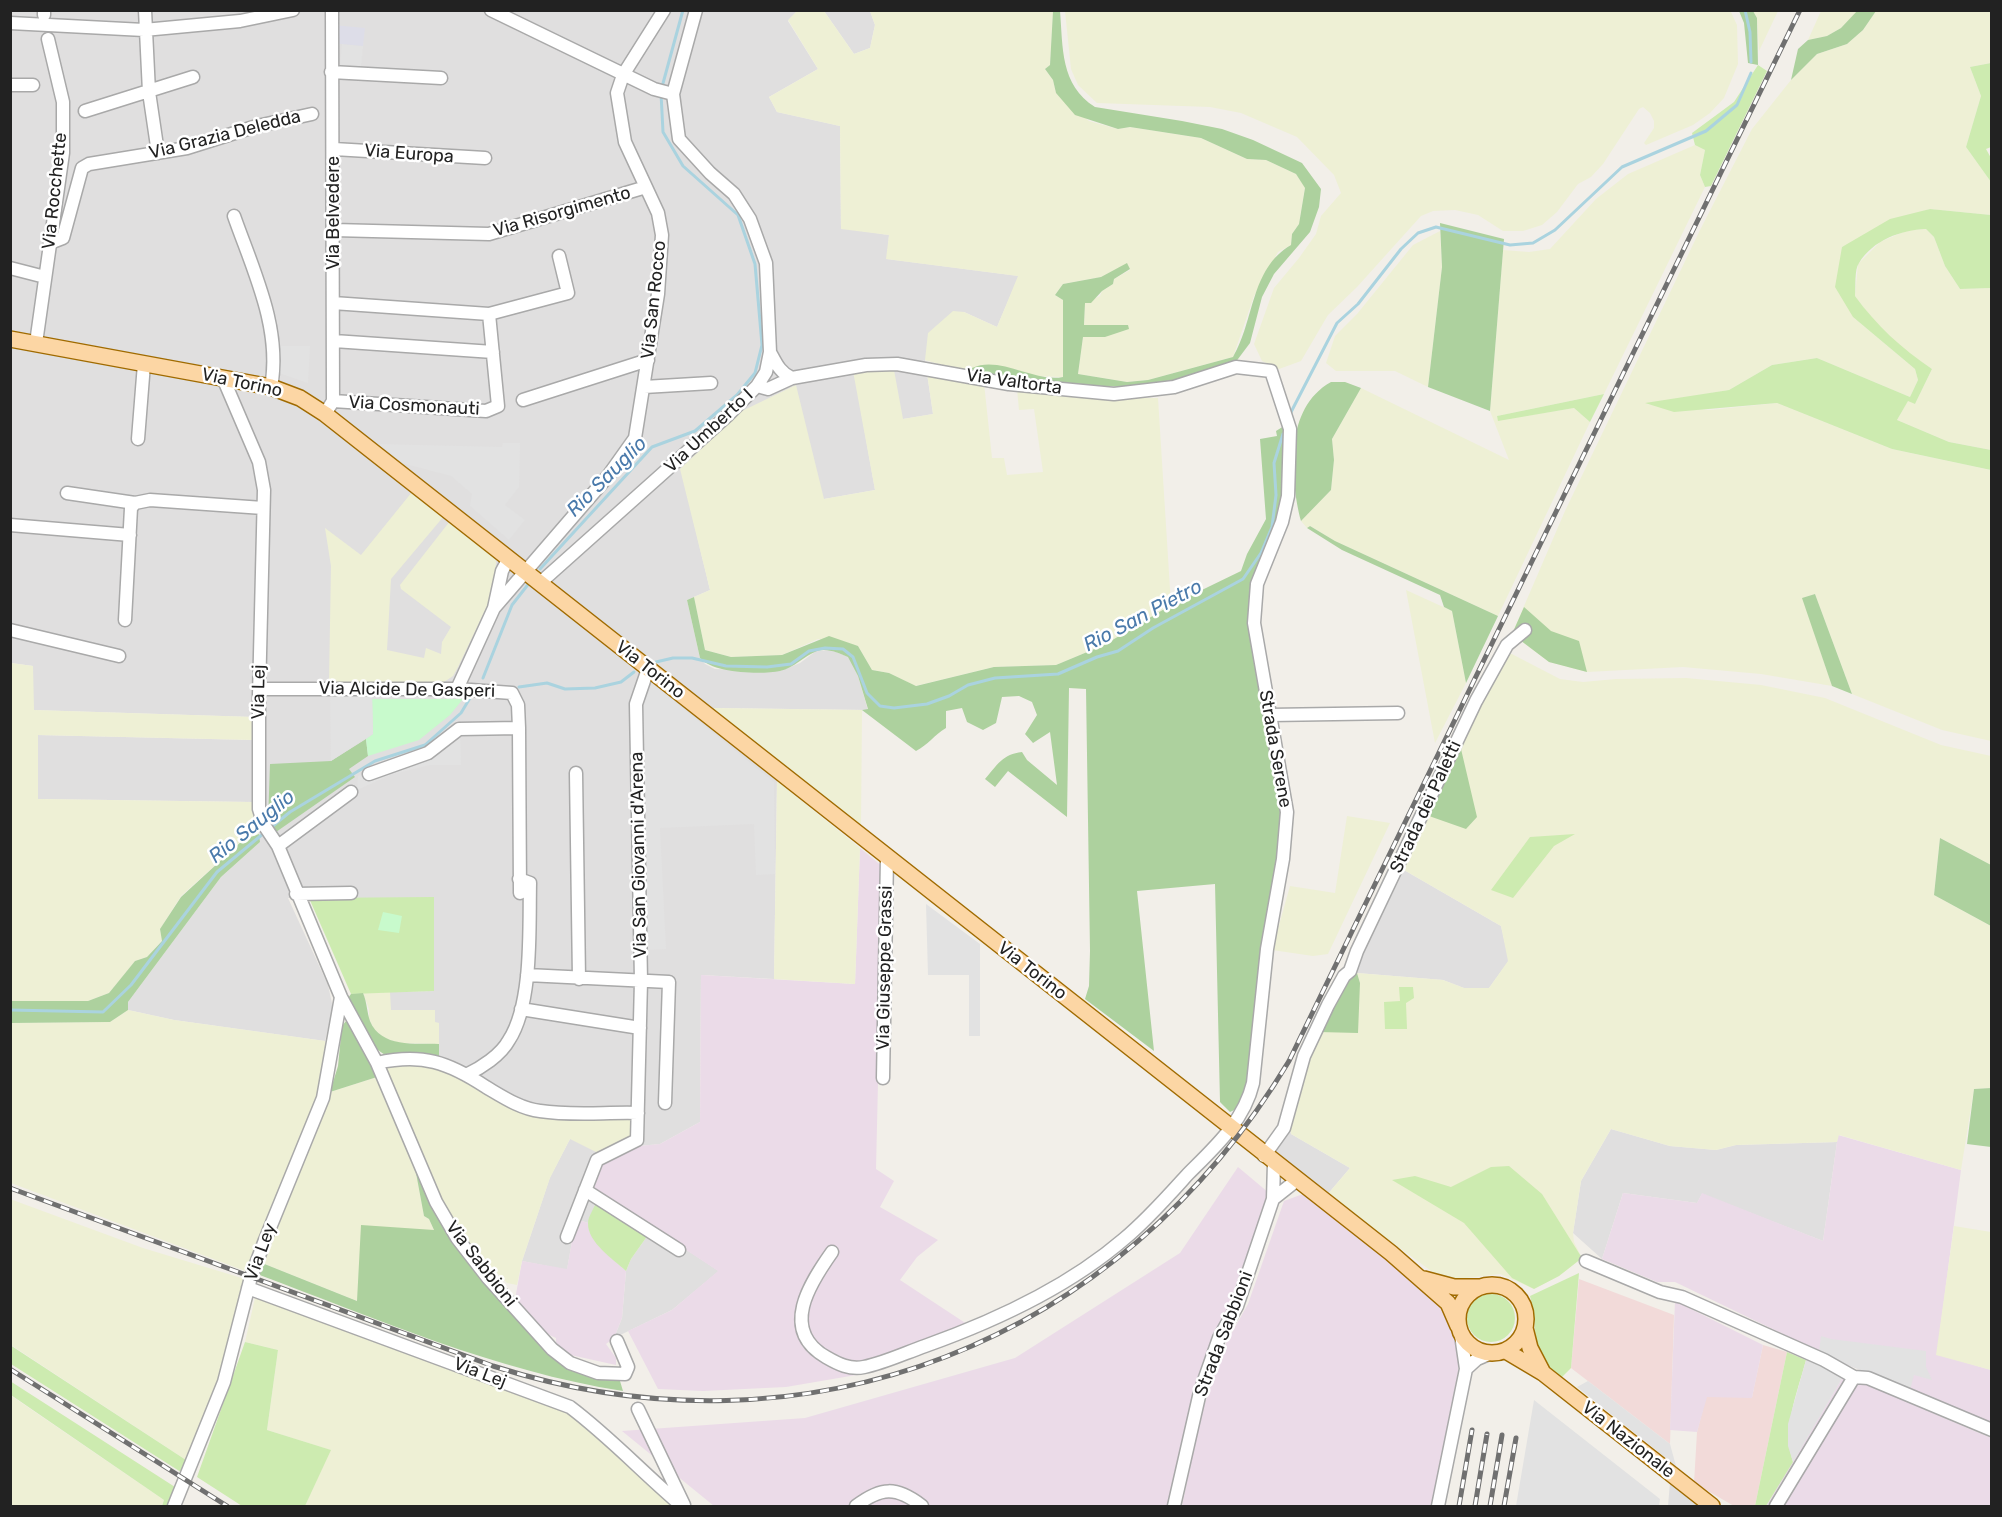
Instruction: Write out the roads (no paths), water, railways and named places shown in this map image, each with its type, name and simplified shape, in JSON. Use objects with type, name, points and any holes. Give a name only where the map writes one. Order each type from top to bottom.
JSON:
[{"type":"main road","name":"Via Torino","points":[[10,339],[271,387],[329,407],[526,572],[1424,1279],[1448,1303],[1460,1330]]},
{"type":"main road","name":"Via Torino","points":[[1424,1279],[1454,1287],[1481,1287]]},
{"type":"main road","points":[[1495,1285],[1513,1293],[1525,1311],[1525,1328],[1516,1343],[1498,1352],[1473,1348],[1460,1330],[1458,1312],[1462,1301],[1481,1287],[1495,1285]]},
{"type":"main road","name":"Via Nazionale","points":[[1525,1328],[1530,1348],[1543,1373]]},
{"type":"main road","name":"Via Nazionale","points":[[1498,1352],[1543,1373],[1712,1506]]},
{"type":"street","points":[[145,10],[144,30],[149,92],[158,153]]},
{"type":"street","points":[[10,23],[144,30],[240,21],[293,10]]},
{"type":"street","name":"Via Belvedere","points":[[329,407],[334,341],[332,10]]},
{"type":"street","points":[[491,10],[623,75],[654,89],[671,93]]},
{"type":"street","name":"Via San Rocco","points":[[494,608],[608,476],[635,438],[658,294],[662,235],[657,213],[625,142],[617,93],[623,75],[664,10]]},
{"type":"street","name":"Via Umberto I","points":[[540,583],[728,416],[757,387],[766,372],[770,352],[766,263],[750,219],[734,194],[710,173],[679,139],[671,93],[696,10]]},
{"type":"street","name":"Via Rocchette","points":[[36,343],[63,153],[63,102],[48,39]]},
{"type":"street","points":[[331,72],[441,78]]},
{"type":"street","points":[[85,111],[193,77]]},
{"type":"street","points":[[10,85],[33,85]]},
{"type":"street","name":"Via Grazia Deledda","points":[[50,243],[63,238],[82,168],[90,164],[187,148],[257,126],[312,114]]},
{"type":"street","name":"Via Europa","points":[[334,149],[485,158]]},
{"type":"street","name":"Via Risorgimento","points":[[333,230],[489,234],[646,187]]},
{"type":"street","points":[[234,216],[271,330],[273,356],[271,387]]},
{"type":"street","points":[[333,303],[489,314],[568,293],[559,256]]},
{"type":"street","points":[[10,268],[45,277]]},
{"type":"street","name":"Via Cosmonauti","points":[[329,407],[486,411],[493,409],[498,406],[489,314]]},
{"type":"street","points":[[334,341],[493,352]]},
{"type":"street","points":[[770,352],[784,375],[792,378]]},
{"type":"street","points":[[524,400],[648,360]]},
{"type":"street","points":[[138,439],[144,364]]},
{"type":"street","name":"Via Valtorta","points":[[757,387],[768,389],[792,378],[866,365],[897,364],[1009,384],[1114,394],[1174,387],[1236,367]]},
{"type":"street","name":"Strada Serene","points":[[1231,1129],[1248,1102],[1253,1083],[1267,949],[1286,830],[1287,812],[1255,642],[1254,601],[1257,584],[1282,522],[1288,496],[1290,439],[1290,429],[1271,371],[1236,367]]},
{"type":"street","name":"Via Lej","points":[[223,378],[259,462],[264,490],[259,688],[259,809],[264,825],[274,841],[341,997],[377,1063]]},
{"type":"street","points":[[644,387],[711,383]]},
{"type":"street","points":[[67,493],[135,502],[150,500],[263,508]]},
{"type":"street","points":[[125,620],[131,508],[135,502]]},
{"type":"street","points":[[10,525],[130,535]]},
{"type":"street","points":[[457,689],[494,608],[502,571],[509,558]]},
{"type":"street","points":[[10,630],[119,656]]},
{"type":"street","name":"Strada dei Paletti","points":[[1269,1159],[1284,1128],[1296,1077],[1333,995],[1350,971],[1357,951],[1476,701],[1508,645],[1525,630]]},
{"type":"street","name":"Via San Giovanni d'Arena","points":[[527,975],[641,981],[636,704],[648,669]]},
{"type":"street","name":"Via Alcide De Gasperi","points":[[259,688],[457,689],[512,693],[518,705],[519,728],[520,893]]},
{"type":"street","points":[[1270,715],[1398,713]]},
{"type":"street","points":[[369,774],[428,753],[459,729],[519,728]]},
{"type":"street","points":[[576,773],[579,979]]},
{"type":"street","points":[[274,841],[351,792]]},
{"type":"street","name":"Via Giuseppe Grassi","points":[[883,1078],[887,858]]},
{"type":"street","name":"Via Alcide De Gasperi","points":[[519,879],[530,884],[527,975]]},
{"type":"street","points":[[296,894],[351,893]]},
{"type":"street","points":[[466,1075],[479,1069],[509,1041],[521,1009],[527,975]]},
{"type":"street","points":[[567,1237],[574,1212],[597,1160],[637,1140],[641,981],[669,982],[665,1103]]},
{"type":"street","name":"Via Ley","points":[[174,1506],[224,1382],[248,1288],[265,1240],[323,1098],[341,997]]},
{"type":"street","points":[[521,1009],[640,1028]]},
{"type":"street","points":[[377,1063],[423,1058],[466,1075],[508,1101],[540,1112],[638,1113]]},
{"type":"street","name":"Via Sabbioni","points":[[377,1063],[436,1202],[457,1238],[488,1278],[552,1349],[570,1363],[598,1373],[625,1374],[628,1367],[617,1341]]},
{"type":"street","points":[[832,1252],[806,1294],[801,1309],[804,1336],[818,1353],[842,1366],[864,1367],[1012,1313],[1069,1278],[1124,1240],[1231,1129]]},
{"type":"street","name":"Strada Sabbioni","points":[[1174,1506],[1200,1392],[1219,1338],[1237,1306],[1274,1199],[1269,1159]]},
{"type":"street","points":[[1274,1199],[1296,1180]]},
{"type":"street","points":[[585,1190],[679,1250]]},
{"type":"street","points":[[1586,1261],[1660,1292],[1682,1297],[1824,1360],[1854,1377],[1868,1378],[1992,1430]]},
{"type":"street","name":"Via Lej","points":[[248,1288],[570,1407],[598,1428],[631,1462],[683,1506]]},
{"type":"street","points":[[1438,1506],[1466,1368],[1460,1330]]},
{"type":"street","points":[[1466,1368],[1478,1359],[1498,1352]]},
{"type":"street","points":[[1776,1506],[1854,1377]]},
{"type":"street","points":[[638,1409],[683,1506]]},
{"type":"street","points":[[856,1506],[873,1493],[893,1490],[922,1506]]},
{"type":"waterway","name":"Rio Sauglio","points":[[662,87],[683,10]]},
{"type":"waterway","name":"Rio San Pietro","points":[[1745,10],[1750,32],[1751,62]]},
{"type":"waterway","name":"Rio San Pietro","points":[[1289,416],[1337,323],[1358,304],[1401,249],[1418,233],[1436,227],[1510,245],[1533,243],[1555,230],[1622,167],[1706,131],[1737,105],[1751,73]]},
{"type":"waterway","name":"Rio Sauglio","points":[[540,569],[652,447],[695,431],[737,395],[755,373],[762,345],[755,264],[738,215],[683,166],[663,132],[661,93]]},
{"type":"waterway","name":"Rio San Pietro","points":[[656,662],[673,658],[692,658],[726,666],[767,667],[791,664],[809,651],[825,648],[843,649],[853,657],[867,693],[880,706],[894,708],[927,704],[949,696],[968,685],[995,678],[1058,674],[1097,657],[1118,651],[1153,628],[1243,579],[1261,553],[1272,527],[1276,495],[1274,463],[1283,434]]},
{"type":"waterway","name":"Rio Sauglio","points":[[483,678],[512,605],[530,582]]},
{"type":"waterway","name":"Rio San Pietro","points":[[519,687],[547,683],[565,689],[595,688],[621,682],[634,672]]},
{"type":"waterway","name":"Rio Sauglio","points":[[269,829],[290,812],[375,761],[425,745],[461,713],[470,698]]},
{"type":"waterway","name":"Rio Sauglio","points":[[10,1010],[103,1012],[131,985],[217,872],[264,833]]},
{"type":"railway","points":[[10,1188],[493,1366],[611,1393],[726,1400],[839,1388],[946,1357],[1046,1308],[1138,1241],[1219,1159],[1289,1061],[1800,10]]},
{"type":"railway","points":[[10,1369],[227,1506]]},
{"type":"railway","points":[[1459,1506],[1472,1430]]},
{"type":"railway","points":[[1475,1506],[1487,1434]]},
{"type":"railway","points":[[1490,1506],[1502,1435]]},
{"type":"railway","points":[[1504,1506],[1516,1438]]}]
